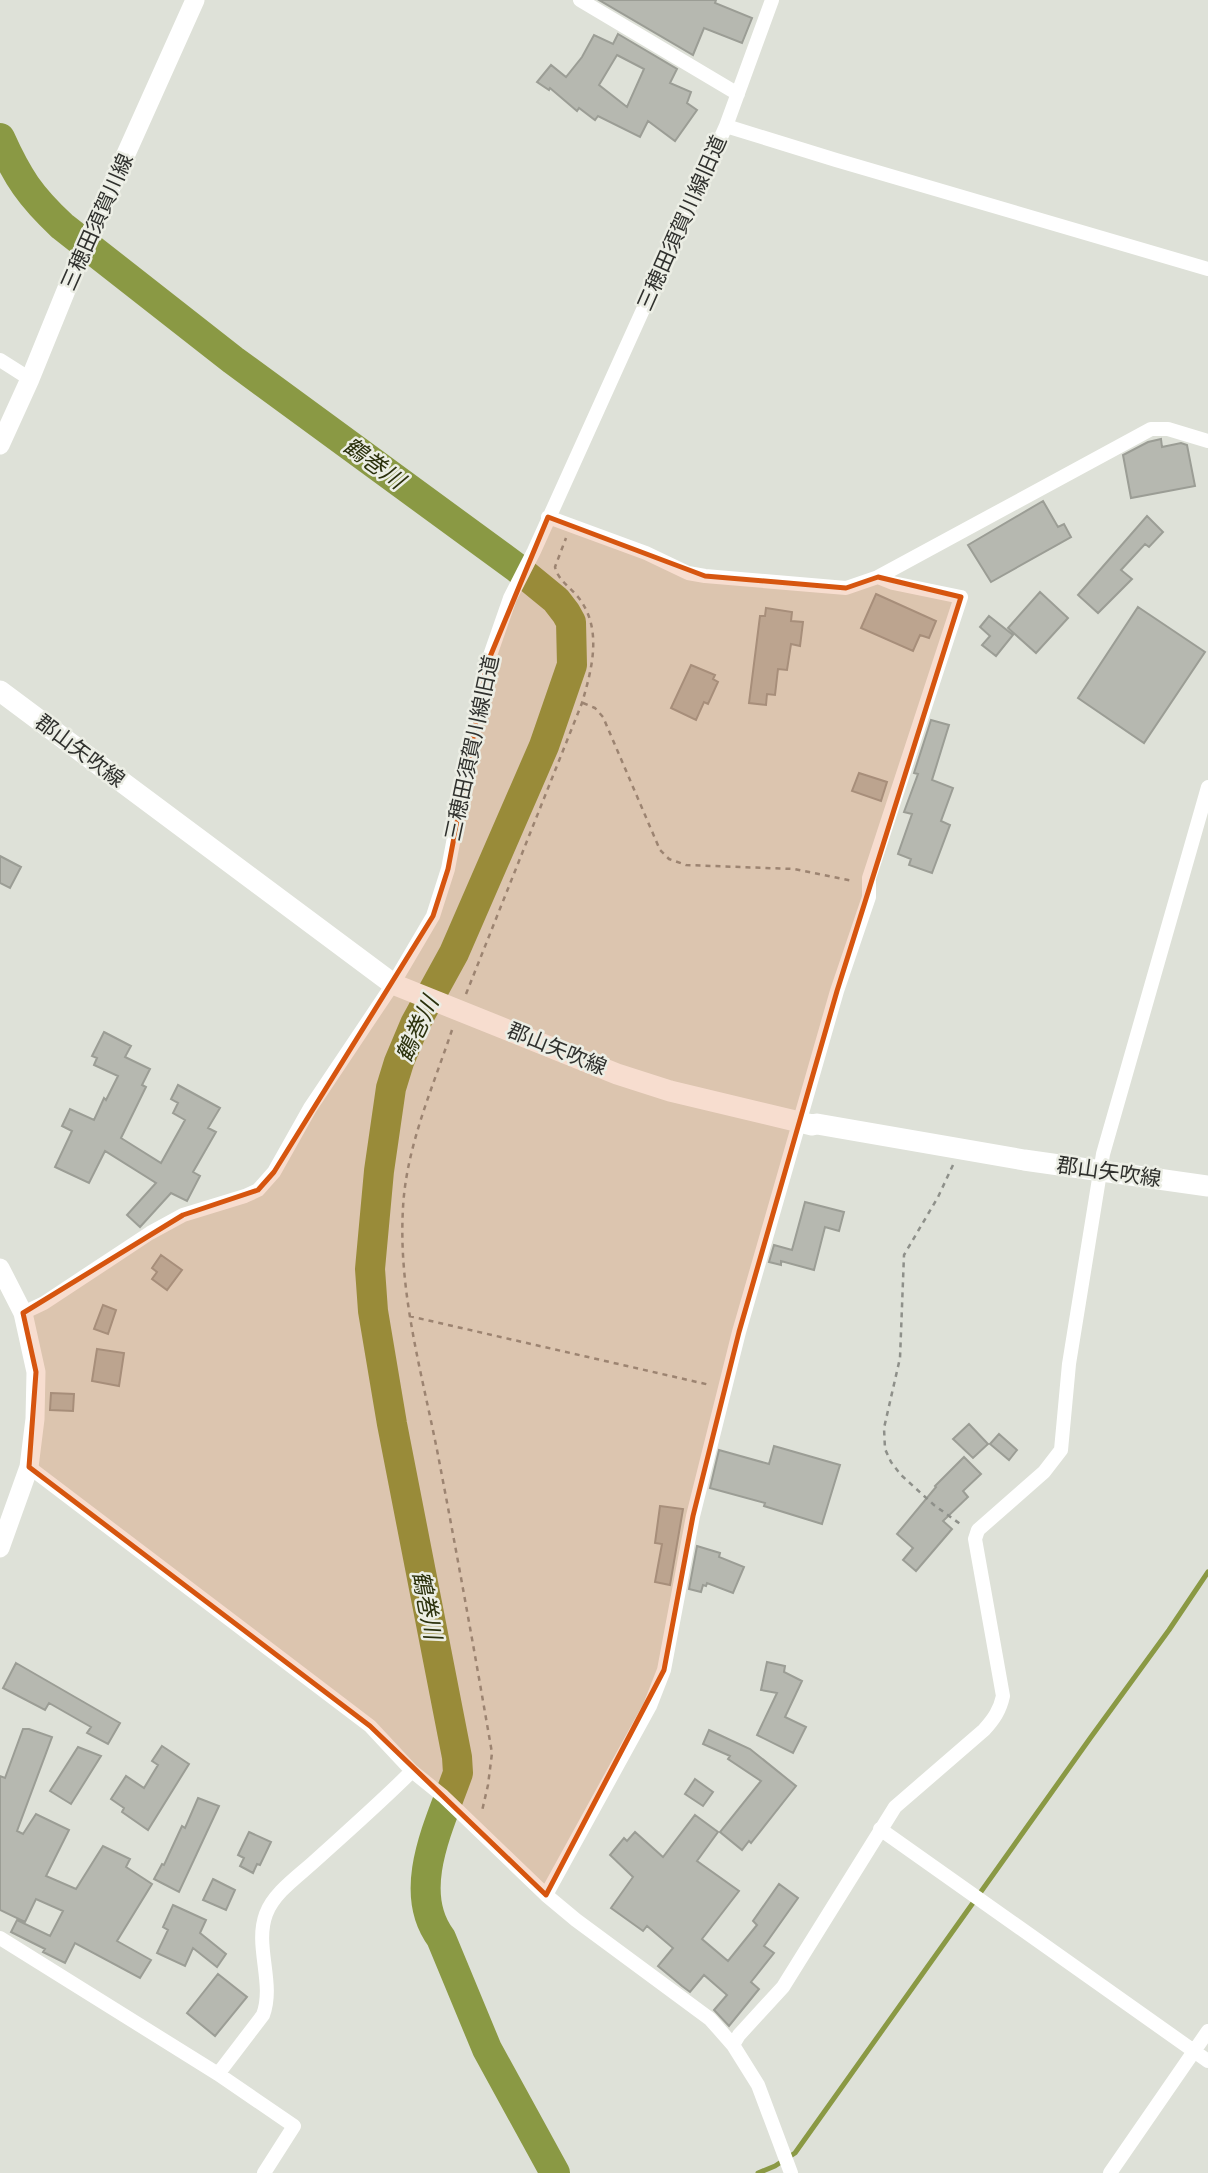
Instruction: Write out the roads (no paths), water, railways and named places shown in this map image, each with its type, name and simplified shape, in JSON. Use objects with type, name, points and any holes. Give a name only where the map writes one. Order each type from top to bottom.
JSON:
[{"type":"main road","name":"三穂田須賀川線","points":[[0,445],[78,261],[195,0]]},
{"type":"main road","name":"郡山矢吹線","points":[[0,691],[393,984],[617,1073],[670,1091],[799,1122],[1024,1160],[1208,1185]]},
{"type":"main road","points":[[0,1268],[23,1313],[36,1372],[35,1419],[29,1467],[0,1548]]},
{"type":"street","points":[[580,0],[738,94]]},
{"type":"street","name":"三穂田須賀川線旧道","points":[[23,1313],[44,1303],[150,1233],[183,1215],[258,1190],[274,1172],[310,1108],[393,984],[433,916],[448,869],[487,664],[510,598],[534,551],[726,126],[772,0]]},
{"type":"street","points":[[726,126],[1208,269]]},
{"type":"street","points":[[0,360],[30,379]]},
{"type":"street","points":[[548,517],[646,552],[688,573],[846,588],[877,578],[1152,429],[1168,429],[1208,441]]},
{"type":"street","points":[[546,1895],[650,1706],[664,1670],[693,1516],[739,1332],[837,991],[869,897],[869,878],[961,597],[877,578]]},
{"type":"street","points":[[733,2045],[783,1987],[895,1807],[984,1730],[993,1721],[1001,1706],[1003,1696],[975,1539],[990,1518],[1044,1472],[1060,1450],[1069,1364],[1100,1169],[1208,787]]},
{"type":"street","points":[[29,1467],[370,1726],[412,1771],[443,1796],[546,1895],[710,2019],[733,2045],[758,2085],[791,2173]]},
{"type":"street","points":[[218,2074],[265,2009],[266,1977],[262,1931],[269,1907],[412,1771]]},
{"type":"street","points":[[880,1829],[1208,2061]]},
{"type":"street","points":[[0,1938],[218,2074],[294,2126],[264,2173]]},
{"type":"street","points":[[1110,2173],[1208,2031]]},
{"type":"waterway","name":"鶴巻川","points":[[0,138],[26,186],[62,226],[233,360],[517,568],[556,600],[571,622],[572,665],[544,746],[454,953],[415,1024],[399,1062],[391,1088],[379,1171],[370,1269],[373,1311],[392,1424],[457,1757],[458,1773],[430,1856],[426,1899],[431,1919],[487,2049],[555,2173]]},
{"type":"waterway","points":[[758,2173],[795,2153],[1208,1572]]}]
